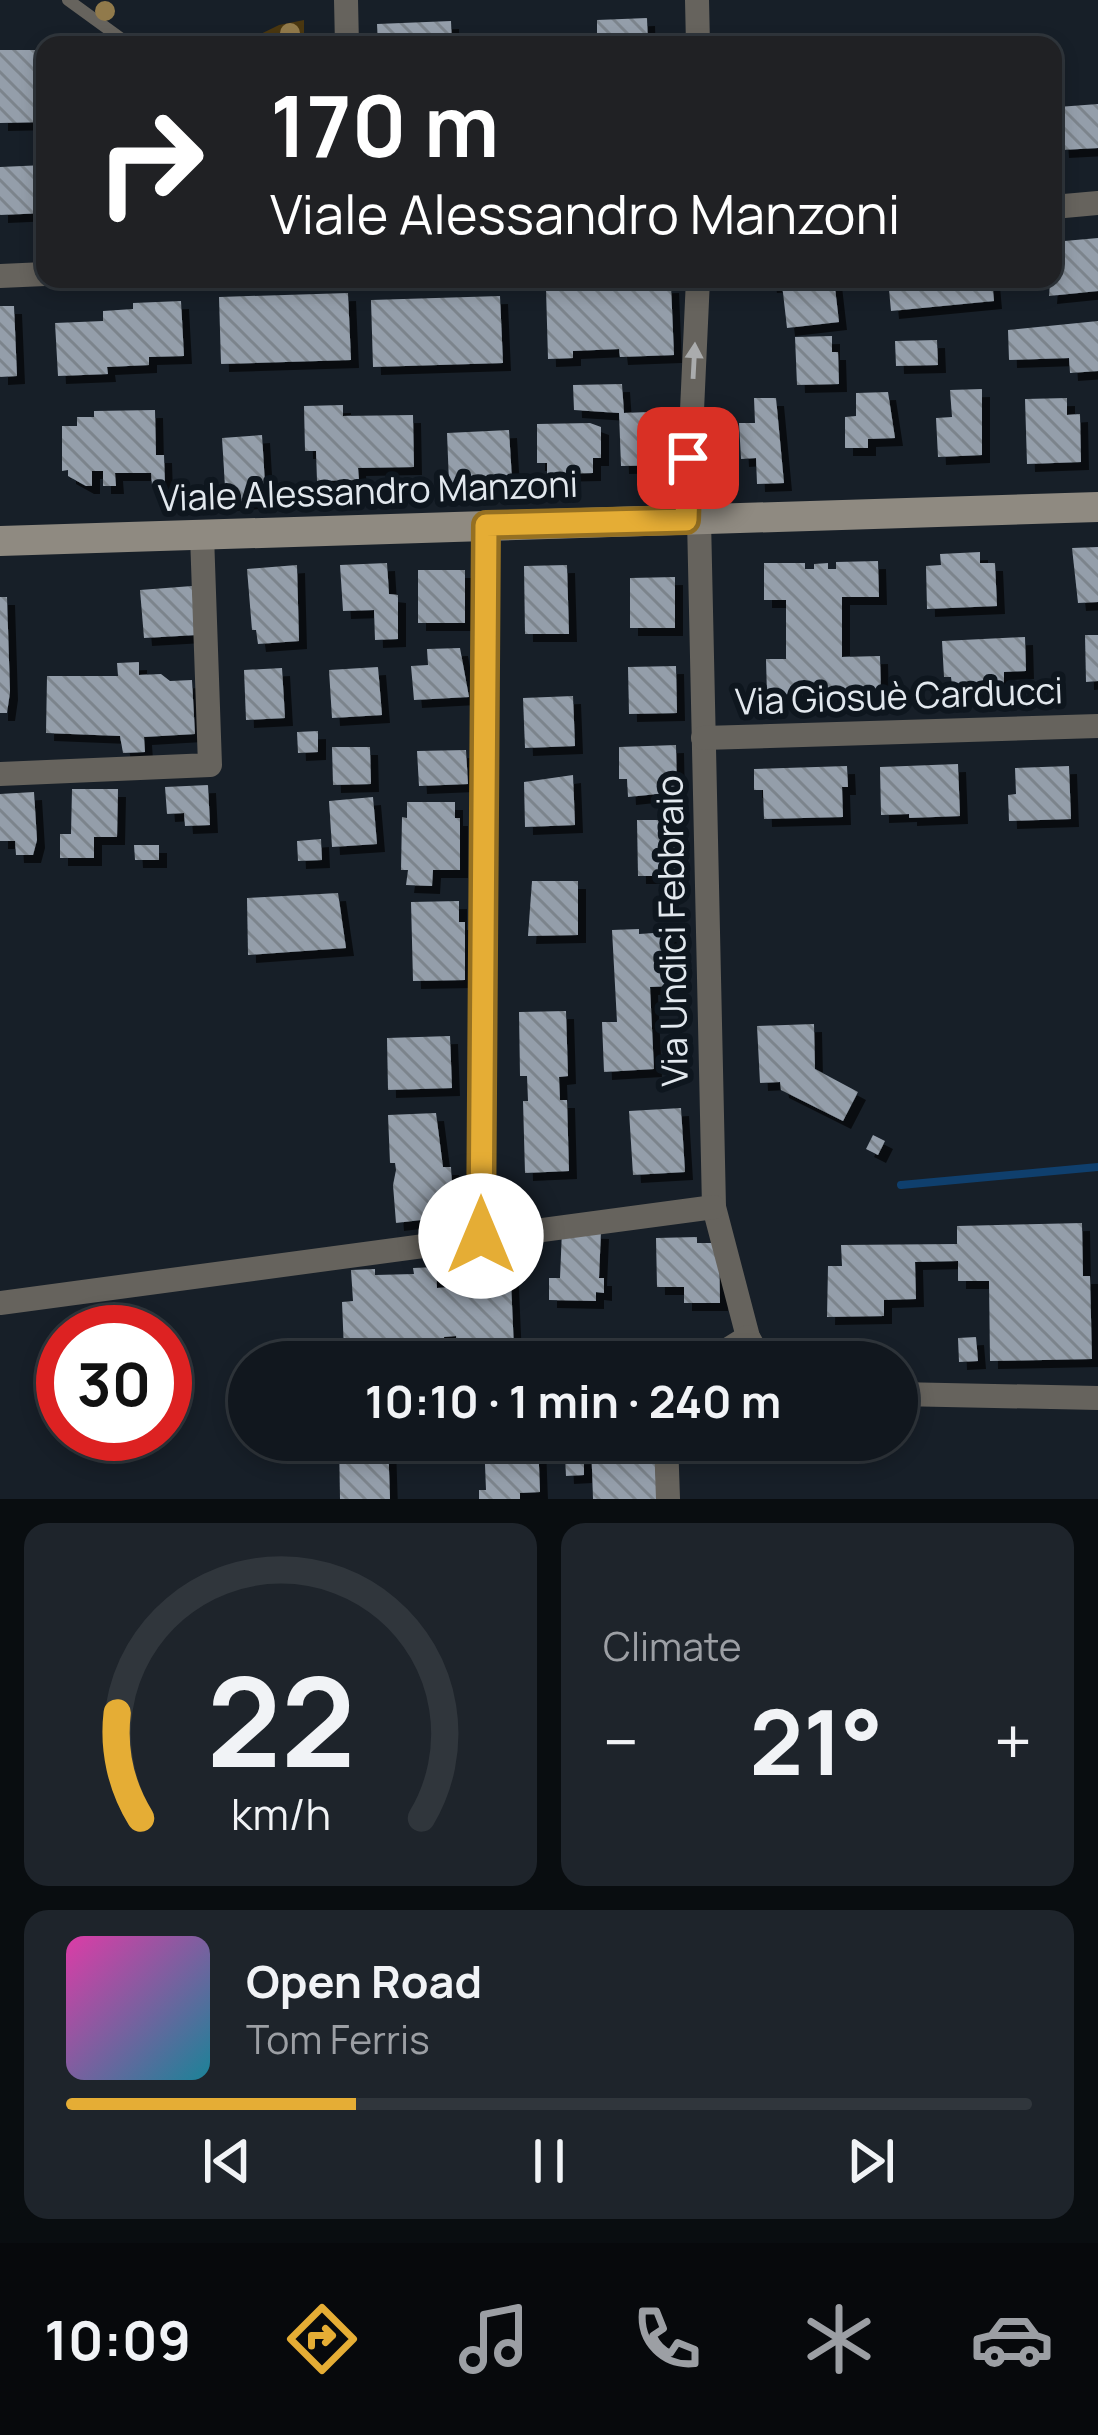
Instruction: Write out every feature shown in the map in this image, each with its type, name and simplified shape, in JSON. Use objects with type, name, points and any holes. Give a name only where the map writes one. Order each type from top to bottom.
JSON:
[{"type":"main road","name":"Viale Alessandro Manzoni","points":[[0,542],[1098,507]]},
{"type":"street","points":[[346,0],[347,36]]},
{"type":"street","points":[[698,0],[698,36]]},
{"type":"street","points":[[1062,207],[1098,203]]},
{"type":"street","points":[[0,276],[36,274]]},
{"type":"street","name":"Via Undici Febbraio","points":[[698,288],[693,520],[715,1207],[750,1341]]},
{"type":"street","points":[[481,1236],[486,525]]},
{"type":"street","points":[[0,774],[210,765],[202,535]]},
{"type":"street","name":"Via Giosuè Carducci","points":[[703,738],[1098,726]]},
{"type":"street","points":[[0,1303],[715,1207]]},
{"type":"street","points":[[741,1341],[748,1337]]},
{"type":"street","points":[[918,1394],[1098,1398]]},
{"type":"street","points":[[667,1461],[668,1499]]},
{"type":"lane","points":[[68,0],[118,36]]},
{"type":"shaded area","points":[[304,20],[304,36],[256,36]]},
{"type":"building","points":[[647,18],[648,36],[597,36],[597,20]]},
{"type":"building","points":[[451,21],[452,36],[378,36],[377,24]]},
{"type":"building","points":[[0,50],[36,50],[36,122],[0,123]]},
{"type":"building","points":[[1098,104],[1098,148],[1062,150],[1062,107]]},
{"type":"building","points":[[36,165],[36,213],[0,215],[0,167]]},
{"type":"building","points":[[1098,238],[1098,291],[1049,296],[1050,288],[1062,288],[1062,241]]},
{"type":"building","points":[[671,288],[674,355],[620,357],[619,349],[573,351],[573,358],[548,359],[546,289]]},
{"type":"building","points":[[782,288],[835,288],[839,322],[787,328]]},
{"type":"building","points":[[889,288],[993,288],[994,301],[891,311]]},
{"type":"building","points":[[348,293],[351,360],[221,364],[219,297]]},
{"type":"building","points":[[500,296],[503,363],[373,367],[371,300]]},
{"type":"building","points":[[181,301],[184,356],[149,357],[149,365],[107,367],[108,374],[58,376],[55,323],[103,321],[103,311],[133,309],[133,303]]},
{"type":"building","points":[[0,306],[14,306],[17,376],[0,377]]},
{"type":"building","points":[[1098,321],[1098,371],[1070,373],[1069,358],[1009,360],[1008,330]]},
{"type":"building","points":[[832,336],[832,352],[838,352],[839,384],[797,385],[795,337]]},
{"type":"building","points":[[937,340],[938,365],[896,366],[895,341]]},
{"type":"building","points":[[622,384],[624,413],[672,411],[674,465],[621,466],[619,413],[574,410],[573,385]]},
{"type":"building","points":[[982,389],[982,455],[938,457],[936,418],[952,417],[950,390]]},
{"type":"building","points":[[888,392],[895,438],[868,439],[868,448],[845,448],[845,417],[856,416],[856,393]]},
{"type":"building","points":[[754,398],[776,398],[784,483],[757,484],[756,458],[741,459],[739,423],[755,423]]},
{"type":"building","points":[[1067,398],[1067,415],[1080,414],[1081,462],[1027,464],[1025,399]]},
{"type":"building","points":[[343,405],[343,416],[413,415],[414,467],[358,468],[359,480],[317,481],[316,451],[305,451],[304,406]]},
{"type":"building","points":[[155,410],[156,455],[164,455],[165,485],[152,485],[151,473],[115,473],[116,486],[103,486],[103,471],[92,471],[92,486],[86,486],[68,476],[68,470],[62,471],[62,426],[77,426],[77,417],[94,417],[94,411]]},
{"type":"building","points":[[537,424],[601,427],[601,458],[593,458],[593,473],[547,474],[547,463],[537,463]]},
{"type":"building","points":[[509,430],[512,480],[449,483],[447,433]]},
{"type":"building","points":[[262,435],[266,500],[226,503],[222,438]]},
{"type":"building","points":[[1098,547],[1098,602],[1078,603],[1072,548]]},
{"type":"building","points":[[980,552],[980,563],[995,563],[997,606],[927,609],[926,566],[941,565],[940,554]]},
{"type":"building","points":[[878,561],[879,597],[842,597],[842,657],[880,656],[881,693],[843,694],[842,688],[817,693],[818,688],[809,688],[809,695],[767,696],[766,659],[786,659],[786,600],[764,600],[764,563],[805,563],[805,569],[814,569],[814,564],[828,563],[828,569],[836,569],[836,562]]},
{"type":"building","points":[[387,563],[389,594],[398,595],[398,639],[375,640],[374,610],[343,611],[340,565]]},
{"type":"building","points":[[297,565],[299,641],[258,644],[256,630],[252,630],[247,569]]},
{"type":"building","points":[[567,565],[569,634],[525,634],[524,566]]},
{"type":"building","points":[[418,570],[465,570],[465,623],[418,623]]},
{"type":"building","points":[[675,577],[675,628],[630,628],[630,578]]},
{"type":"building","points":[[192,586],[196,635],[144,638],[140,590]]},
{"type":"building","points":[[0,597],[7,597],[7,713],[0,713]]},
{"type":"building","points":[[1085,635],[1098,635],[1098,681],[1086,682]]},
{"type":"building","points":[[1025,637],[1026,671],[1004,672],[1004,687],[953,694],[951,677],[944,677],[942,641]]},
{"type":"building","points":[[460,648],[469,697],[414,700],[411,666],[428,665],[427,649]]},
{"type":"building","points":[[139,662],[139,675],[192,680],[195,734],[144,737],[145,752],[123,753],[120,736],[46,733],[47,676],[118,676],[117,663]]},
{"type":"building","points":[[676,666],[677,713],[629,714],[628,667]]},
{"type":"building","points":[[378,667],[382,715],[332,718],[329,670]]},
{"type":"building","points":[[282,668],[285,718],[246,720],[244,670]]},
{"type":"building","points":[[573,696],[575,746],[525,748],[523,698]]},
{"type":"building","points":[[318,731],[318,752],[298,753],[297,732]]},
{"type":"building","points":[[676,745],[677,792],[628,797],[627,779],[619,779],[619,747]]},
{"type":"building","points":[[332,747],[370,747],[371,784],[333,785]]},
{"type":"building","points":[[466,750],[468,784],[419,786],[417,751]]},
{"type":"building","points":[[958,764],[960,816],[881,815],[880,767]]},
{"type":"building","points":[[847,766],[843,817],[764,819],[763,790],[754,790],[754,769]]},
{"type":"building","points":[[1069,766],[1071,819],[1009,821],[1008,795],[1016,794],[1015,768]]},
{"type":"building","points":[[573,775],[575,825],[525,827],[524,782]]},
{"type":"building","points":[[208,785],[210,825],[185,826],[184,813],[167,814],[165,787]]},
{"type":"building","points":[[72,789],[118,789],[117,837],[94,837],[94,858],[60,858],[60,834],[71,834]]},
{"type":"building","points":[[34,792],[37,840],[33,855],[16,855],[15,841],[0,841],[0,794]]},
{"type":"building","points":[[373,797],[377,844],[332,847],[329,801]]},
{"type":"building","points":[[407,802],[455,802],[455,818],[460,818],[460,870],[433,870],[432,886],[406,885],[408,870],[401,870],[402,817],[407,818]]},
{"type":"building","points":[[637,820],[676,820],[677,876],[638,876]]},
{"type":"building","points":[[321,839],[322,860],[298,861],[297,841]]},
{"type":"building","points":[[134,845],[159,845],[159,860],[135,860]]},
{"type":"building","points":[[532,881],[578,881],[578,935],[528,936]]},
{"type":"building","points":[[338,893],[346,948],[248,955],[247,898]]},
{"type":"building","points":[[459,901],[459,922],[465,922],[465,980],[413,981],[411,902]]},
{"type":"building","points":[[639,929],[639,934],[669,932],[672,986],[650,987],[654,1069],[604,1072],[602,1022],[617,1022],[612,930]]},
{"type":"building","points":[[566,1011],[568,1076],[559,1077],[560,1100],[567,1100],[569,1171],[525,1173],[523,1101],[528,1101],[527,1076],[520,1076],[519,1012]]},
{"type":"building","points":[[814,1024],[815,1069],[858,1092],[843,1121],[781,1090],[780,1082],[760,1083],[757,1026]]},
{"type":"building","points":[[450,1036],[452,1088],[388,1090],[387,1038]]},
{"type":"building","points":[[681,1108],[685,1172],[633,1175],[629,1111]]},
{"type":"building","points":[[436,1113],[443,1167],[451,1167],[454,1216],[396,1223],[396,1170],[395,1163],[390,1163],[388,1115]]},
{"type":"building","points":[[873,1135],[885,1141],[878,1155],[866,1149]]},
{"type":"building","points":[[1082,1223],[1083,1276],[1090,1276],[1092,1359],[990,1361],[989,1281],[958,1281],[958,1261],[915,1262],[916,1299],[884,1300],[884,1316],[827,1317],[828,1266],[842,1266],[841,1245],[957,1244],[957,1226]]},
{"type":"building","points":[[562,1230],[601,1231],[599,1278],[604,1278],[604,1293],[596,1292],[596,1301],[549,1300],[549,1278],[560,1278]]},
{"type":"building","points":[[697,1237],[697,1243],[719,1243],[720,1303],[684,1303],[684,1287],[657,1287],[656,1238]]},
{"type":"building","points":[[510,1259],[514,1341],[456,1341],[456,1336],[444,1337],[444,1341],[344,1341],[342,1302],[353,1301],[351,1270],[414,1274],[413,1268],[436,1267],[437,1288],[454,1287],[454,1273],[472,1272],[472,1261]]},
{"type":"building","points":[[976,1337],[978,1361],[959,1362],[958,1338]]},
{"type":"building","points":[[339,1461],[389,1461],[390,1499],[340,1499]]},
{"type":"building","points":[[485,1461],[539,1461],[540,1492],[520,1493],[520,1499],[479,1499],[479,1490],[486,1490]]},
{"type":"building","points":[[565,1461],[584,1461],[584,1475],[566,1476]]},
{"type":"building","points":[[592,1461],[655,1461],[657,1499],[593,1499]]},
{"type":"waterway","points":[[901,1185],[1098,1167]]},
{"type":"route","points":[[481,1236],[486,525],[686,520],[688,458]]}]
